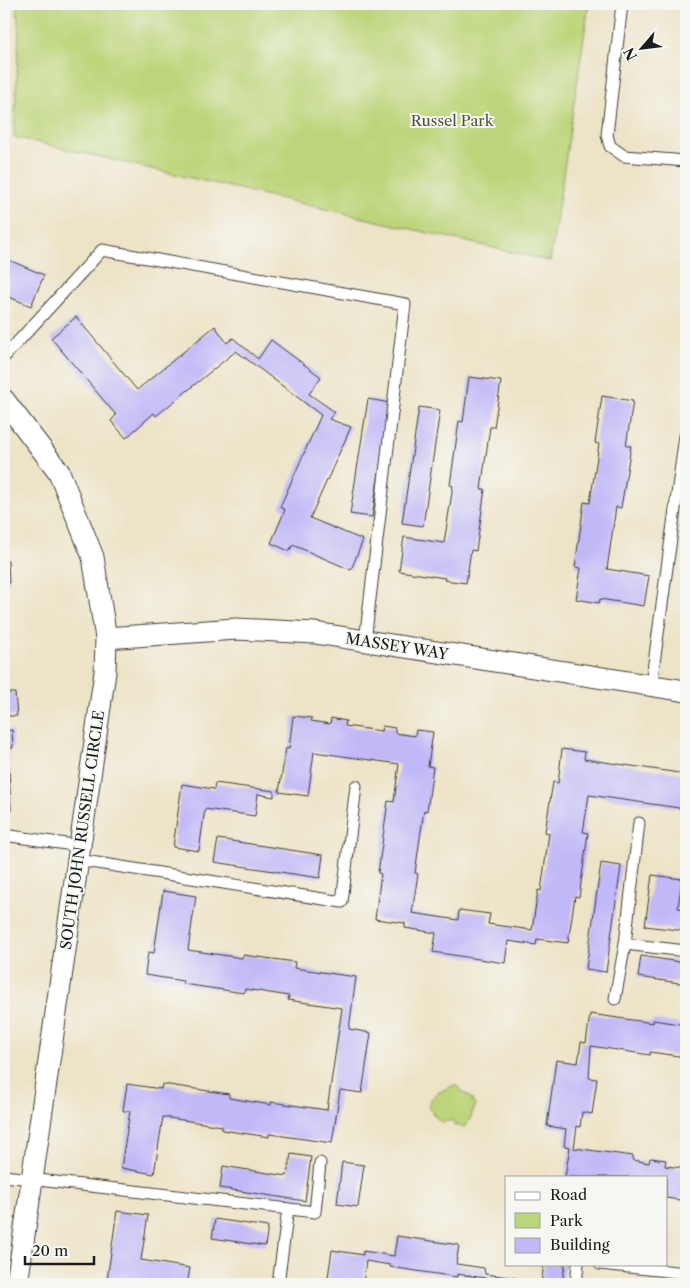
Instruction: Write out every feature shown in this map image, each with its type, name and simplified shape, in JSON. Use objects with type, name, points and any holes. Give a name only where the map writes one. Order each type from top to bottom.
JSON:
[{"type":"street","name":"SOUTH JOHN RUSSELL CIRCLE","points":[[4,400],[59,472],[94,557],[106,638],[105,672],[17,1284]]},
{"type":"street","name":"MASSEY WAY","points":[[106,638],[236,629],[315,633],[686,691]]},
{"type":"lane","points":[[622,4],[607,134],[610,146],[624,156],[686,161]]},
{"type":"lane","points":[[4,357],[102,250],[405,304],[366,641]]},
{"type":"lane","points":[[651,685],[685,436]]},
{"type":"lane","points":[[4,835],[79,853],[342,902],[356,786]]},
{"type":"lane","points":[[615,999],[625,944],[639,824]]},
{"type":"lane","points":[[625,944],[686,951]]},
{"type":"lane","points":[[4,1176],[315,1212],[320,1163]]},
{"type":"lane","points":[[278,1284],[288,1208]]},
{"type":"lane","points":[[576,1284],[578,1266]]},
{"type":"lane","points":[[619,1266],[686,1273]]},
{"type":"green space","name":"Russel Park","points":[[16,4],[589,4],[550,261],[14,137],[19,31]]},
{"type":"green space","points":[[455,1085],[471,1098],[475,1106],[472,1115],[464,1127],[454,1125],[453,1121],[450,1120],[440,1121],[429,1105],[436,1094]]},
{"type":"building","points":[[4,258],[44,275],[31,306],[4,295]]},
{"type":"building","points":[[76,317],[137,390],[215,326],[227,343],[233,338],[258,359],[271,340],[321,377],[309,394],[335,412],[329,419],[351,427],[310,518],[363,540],[351,570],[293,545],[289,551],[271,543],[285,510],[280,507],[321,415],[236,351],[156,416],[154,413],[126,438],[111,421],[116,415],[51,338]]},
{"type":"building","points":[[469,377],[501,381],[494,427],[490,427],[481,489],[485,489],[476,551],[471,550],[466,583],[399,571],[404,537],[444,543],[453,486],[450,485],[459,421],[463,422]]},
{"type":"building","points":[[602,396],[633,401],[626,446],[631,446],[621,508],[616,507],[607,569],[649,576],[644,606],[600,599],[599,603],[576,599],[581,568],[575,567],[584,502],[590,503],[599,444],[595,443]]},
{"type":"building","points":[[368,399],[390,403],[372,517],[350,514]]},
{"type":"building","points":[[419,407],[440,410],[423,526],[402,523]]},
{"type":"building","points":[[8,561],[9,584],[4,584],[4,562]]},
{"type":"building","points":[[4,693],[15,693],[17,716],[6,716],[6,731],[12,730],[13,748],[8,749],[11,811],[4,812]]},
{"type":"building","points":[[293,716],[312,718],[311,721],[330,724],[331,718],[346,721],[345,726],[381,731],[382,726],[395,728],[395,733],[415,736],[416,730],[433,732],[428,766],[433,767],[427,811],[424,810],[415,873],[418,874],[412,913],[458,920],[459,910],[490,914],[488,924],[532,930],[538,890],[541,891],[549,833],[545,832],[553,782],[558,783],[562,749],[585,752],[584,759],[686,774],[686,809],[589,795],[583,832],[588,833],[579,897],[575,896],[568,943],[537,939],[536,945],[508,941],[505,963],[433,952],[436,933],[405,928],[405,923],[375,919],[381,874],[378,873],[388,801],[394,802],[399,764],[314,752],[308,796],[279,792],[286,748],[289,749]]},
{"type":"building","points":[[215,783],[274,791],[274,797],[258,794],[255,816],[205,809],[199,851],[173,847],[182,784],[214,789]]},
{"type":"building","points":[[218,839],[323,855],[320,878],[214,862]]},
{"type":"building","points":[[601,863],[621,866],[606,972],[586,969]]},
{"type":"building","points":[[652,875],[682,879],[678,908],[686,909],[686,931],[645,926]]},
{"type":"building","points":[[163,891],[196,896],[188,950],[242,958],[243,955],[295,962],[294,968],[356,977],[349,1029],[371,1033],[362,1093],[340,1090],[332,1143],[269,1134],[269,1137],[222,1130],[222,1126],[163,1117],[154,1174],[121,1168],[130,1111],[123,1111],[127,1084],[161,1089],[162,1084],[229,1094],[229,1098],[271,1105],[271,1102],[327,1110],[342,1008],[288,1000],[289,996],[245,989],[244,993],[183,984],[183,981],[145,975],[148,952],[154,953]]},
{"type":"building","points":[[641,956],[686,963],[686,984],[638,977]]},
{"type":"building","points":[[590,1014],[653,1023],[653,1020],[686,1025],[686,1057],[650,1052],[650,1055],[591,1046],[589,1078],[597,1079],[592,1114],[582,1112],[580,1127],[577,1126],[574,1148],[633,1156],[633,1160],[649,1163],[650,1158],[666,1160],[665,1166],[683,1168],[684,1164],[686,1164],[686,1197],[681,1196],[680,1200],[668,1198],[668,1176],[565,1176],[570,1147],[564,1146],[566,1129],[547,1126],[556,1060],[578,1063],[581,1042],[586,1043]]},
{"type":"building","points":[[291,1154],[311,1157],[305,1201],[220,1188],[223,1166],[287,1176]]},
{"type":"building","points":[[342,1162],[364,1165],[358,1207],[337,1204]]},
{"type":"building","points":[[117,1211],[148,1215],[141,1260],[190,1268],[187,1284],[131,1284],[107,1280]]},
{"type":"building","points":[[215,1219],[268,1227],[265,1246],[212,1238]]},
{"type":"building","points":[[397,1236],[459,1245],[456,1264],[484,1268],[485,1274],[517,1278],[516,1284],[484,1284],[485,1278],[457,1274],[457,1277],[390,1267],[390,1265],[366,1261],[363,1284],[327,1284],[332,1250],[363,1255],[363,1251],[394,1256]]},
{"type":"building","points":[[544,1266],[565,1266],[562,1284],[541,1284]]}]
